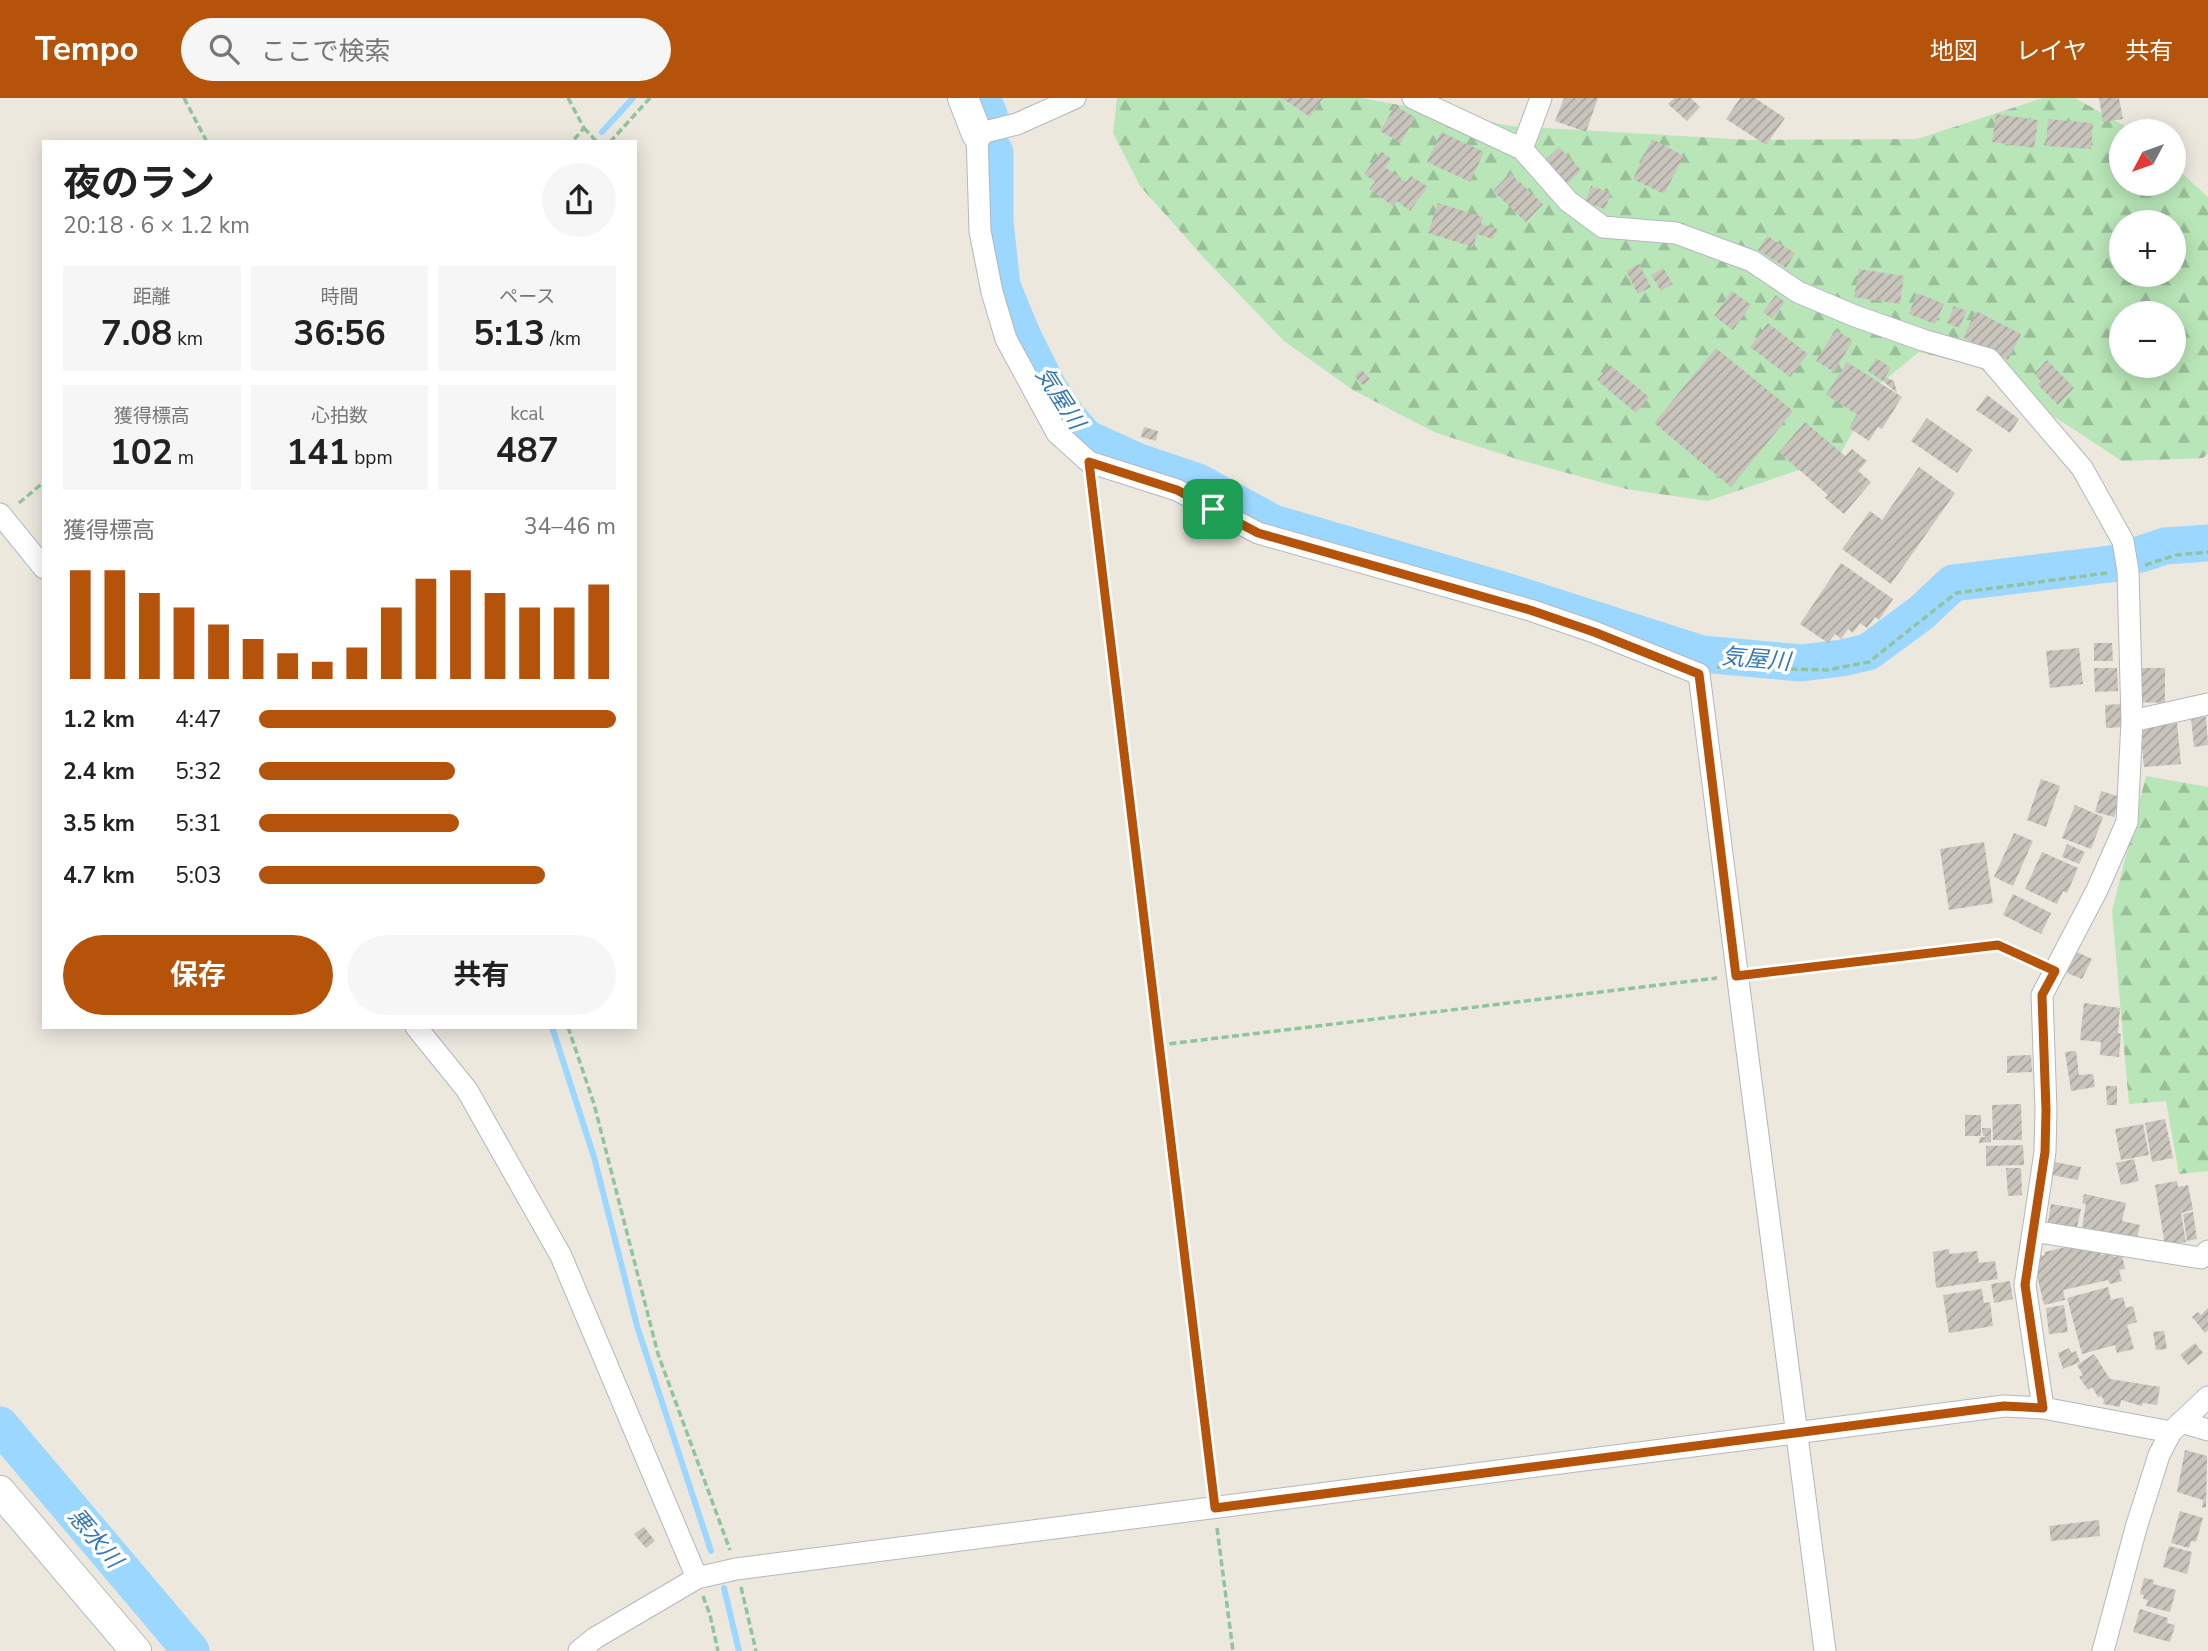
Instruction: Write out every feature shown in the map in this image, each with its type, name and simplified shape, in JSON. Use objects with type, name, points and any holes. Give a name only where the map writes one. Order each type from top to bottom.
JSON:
[{"type":"street","points":[[963,98],[977,134],[980,231],[992,292],[1006,339],[1057,433],[1089,462],[1177,490],[1258,533],[1530,610],[1699,674],[1825,1651]]},
{"type":"street","points":[[977,134],[1017,124],[1075,98]]},
{"type":"street","points":[[1413,98],[1522,149],[1568,201],[1603,226],[1676,233],[1752,261],[1798,292],[1854,316],[1989,359],[2082,468],[2123,541],[2128,571],[2132,721],[2127,822],[2097,890],[2042,995],[2045,1142],[2025,1285],[2043,1408]]},
{"type":"street","points":[[1522,149],[1541,98]]},
{"type":"street","points":[[1,516],[42,566]]},
{"type":"street","points":[[2132,721],[2208,704]]},
{"type":"street","points":[[418,1029],[467,1090],[561,1256],[697,1578]]},
{"type":"street","points":[[2033,1231],[2200,1254],[2208,1275]]},
{"type":"street","points":[[2103,1651],[2159,1455],[2176,1427],[2208,1397]]},
{"type":"street","points":[[579,1651],[596,1638],[697,1578],[737,1569],[2004,1406],[2043,1408],[2208,1430]]},
{"type":"street","points":[[0,1491],[136,1651]]},
{"type":"path","points":[[184,98],[206,140]]},
{"type":"path","points":[[568,98],[584,128],[595,140]]},
{"type":"path","points":[[612,140],[650,98]]},
{"type":"path","points":[[574,140],[584,128]]},
{"type":"path","points":[[1089,462],[1233,1651]]},
{"type":"path","points":[[1,516],[42,484]]},
{"type":"path","points":[[1699,674],[1716,667],[1827,670],[1869,662],[1956,593],[2128,571],[2176,555],[2208,552]]},
{"type":"path","points":[[1159,1045],[1998,945],[2055,971]]},
{"type":"path","points":[[569,1029],[594,1104],[658,1353],[737,1569],[756,1651]]},
{"type":"path","points":[[697,1578],[710,1615],[718,1651]]},
{"type":"green space","points":[[1117,98],[1362,98],[1511,126],[1750,140],[1917,139],[2043,98],[2075,98],[2113,119],[2109,119],[2109,196],[2186,196],[2186,177],[2208,197],[2208,453],[2203,458],[2122,461],[1978,367],[1919,352],[1880,384],[1839,456],[1708,501],[1626,489],[1523,461],[1434,432],[1353,390],[1284,341],[1140,186],[1113,133]]},
{"type":"green space","points":[[2146,776],[2208,787],[2208,1171],[2179,1174],[2166,1101],[2129,1104],[2112,911]]},
{"type":"building","points":[[1282,98],[1323,98],[1310,117]]},
{"type":"building","points":[[1564,98],[1598,98],[1586,132],[1555,121]]},
{"type":"building","points":[[1674,98],[1691,98],[1700,107],[1687,121],[1668,104]]},
{"type":"building","points":[[1740,98],[1755,98],[1785,118],[1766,145],[1726,119]]},
{"type":"building","points":[[2099,98],[2119,98],[2123,119],[2103,122]]},
{"type":"building","points":[[1395,106],[1415,117],[1401,143],[1380,131]]},
{"type":"building","points":[[1996,114],[2038,120],[2034,148],[1992,142]]},
{"type":"building","points":[[2048,119],[2093,123],[2091,149],[2046,146]]},
{"type":"building","points":[[1441,132],[1484,152],[1470,182],[1427,162]]},
{"type":"building","points":[[1652,139],[1684,156],[1664,194],[1633,179]]},
{"type":"building","points":[[1559,147],[1581,170],[1566,185],[1544,161]]},
{"type":"building","points":[[1381,151],[1391,159],[1385,167],[1406,182],[1411,176],[1428,187],[1410,211],[1397,201],[1393,206],[1369,189],[1375,182],[1364,174]]},
{"type":"building","points":[[1510,173],[1543,204],[1526,222],[1493,191]]},
{"type":"building","points":[[1591,186],[1611,193],[1605,209],[1585,202]]},
{"type":"building","points":[[1438,203],[1483,217],[1481,224],[1497,229],[1493,239],[1477,234],[1473,247],[1428,233]]},
{"type":"building","points":[[1767,236],[1795,253],[1786,268],[1758,250]]},
{"type":"building","points":[[1639,264],[1651,287],[1638,294],[1626,271]]},
{"type":"building","points":[[1663,268],[1673,284],[1661,291],[1651,275]]},
{"type":"building","points":[[1859,269],[1904,276],[1900,304],[1854,297]]},
{"type":"building","points":[[1732,291],[1751,305],[1733,330],[1714,316]]},
{"type":"building","points":[[1917,293],[1944,304],[1935,324],[1909,314]]},
{"type":"building","points":[[1776,295],[1785,302],[1772,319],[1763,312]]},
{"type":"building","points":[[1954,306],[1967,311],[1959,328],[1947,323]]},
{"type":"building","points":[[1976,311],[2021,334],[2008,360],[1963,337]]},
{"type":"building","points":[[1768,323],[1808,354],[1790,377],[1750,347]]},
{"type":"building","points":[[1835,330],[1853,340],[1834,372],[1816,361]]},
{"type":"building","points":[[1716,348],[1793,411],[1731,487],[1654,423]]},
{"type":"building","points":[[1876,358],[1891,368],[1885,377],[1894,381],[1897,393],[1868,371]]},
{"type":"building","points":[[2047,360],[2074,388],[2058,405],[2038,385],[2041,381],[2034,374]]},
{"type":"building","points":[[1847,362],[1902,397],[1882,429],[1878,427],[1869,441],[1849,428],[1858,415],[1826,395]]},
{"type":"building","points":[[1610,365],[1649,397],[1636,413],[1597,380]]},
{"type":"building","points":[[1362,370],[1370,379],[1363,385],[1354,376]]},
{"type":"building","points":[[1987,395],[2019,419],[2010,433],[1976,410]]},
{"type":"building","points":[[1927,418],[1973,450],[1957,473],[1911,441]]},
{"type":"building","points":[[1805,422],[1845,456],[1852,449],[1867,461],[1858,471],[1871,482],[1844,514],[1825,498],[1828,495],[1779,452]]},
{"type":"building","points":[[1144,427],[1158,431],[1156,441],[1141,437]]},
{"type":"building","points":[[1919,467],[1955,493],[1891,584],[1842,549],[1870,511],[1882,520]]},
{"type":"building","points":[[1841,563],[1893,599],[1879,620],[1875,617],[1867,628],[1860,623],[1853,633],[1848,629],[1841,639],[1835,634],[1828,643],[1800,624]]},
{"type":"building","points":[[2094,643],[2112,643],[2113,661],[2094,661]]},
{"type":"building","points":[[2079,648],[2083,684],[2050,688],[2046,651]]},
{"type":"building","points":[[2094,668],[2117,668],[2118,691],[2095,692]]},
{"type":"building","points":[[2138,668],[2165,668],[2165,703],[2138,702]]},
{"type":"building","points":[[2121,704],[2123,727],[2106,728],[2105,705]]},
{"type":"building","points":[[2206,717],[2208,745],[2194,747],[2191,718]]},
{"type":"building","points":[[2177,723],[2181,764],[2144,767],[2140,726]]},
{"type":"building","points":[[2041,779],[2060,786],[2046,827],[2027,820]]},
{"type":"building","points":[[2101,791],[2120,797],[2114,817],[2095,812]]},
{"type":"building","points":[[2075,805],[2103,817],[2091,849],[2062,838]]},
{"type":"building","points":[[2014,833],[2033,841],[2013,886],[1994,877]]},
{"type":"building","points":[[1984,842],[1993,903],[1949,910],[1940,849]]},
{"type":"building","points":[[2067,844],[2085,852],[2079,864],[2062,857]]},
{"type":"building","points":[[2042,852],[2078,868],[2067,893],[2063,891],[2057,904],[2025,889]]},
{"type":"building","points":[[2013,894],[2051,913],[2041,934],[2003,915]]},
{"type":"building","points":[[2077,952],[2092,959],[2082,979],[2067,973]]},
{"type":"building","points":[[2084,1003],[2120,1008],[2119,1057],[2100,1055],[2101,1042],[2080,1040]]},
{"type":"building","points":[[2076,1051],[2079,1075],[2093,1074],[2095,1087],[2071,1091],[2065,1052]]},
{"type":"building","points":[[2031,1055],[2032,1072],[2007,1073],[2007,1056]]},
{"type":"building","points":[[2106,1086],[2117,1086],[2117,1105],[2107,1105]]},
{"type":"building","points":[[2021,1104],[2022,1140],[1993,1140],[1992,1105]]},
{"type":"building","points":[[1965,1115],[1981,1115],[1981,1136],[1965,1136]]},
{"type":"building","points":[[2165,1119],[2173,1158],[2152,1162],[2145,1123]]},
{"type":"building","points":[[2143,1124],[2149,1155],[2121,1160],[2115,1129]]},
{"type":"building","points":[[1982,1128],[1991,1128],[1991,1142],[1979,1143],[1980,1137],[1989,1137],[1983,1136]]},
{"type":"building","points":[[2023,1145],[2024,1165],[1986,1166],[1986,1146]]},
{"type":"building","points":[[2134,1159],[2139,1181],[2121,1185],[2116,1163]]},
{"type":"building","points":[[2055,1162],[2081,1167],[2078,1180],[2052,1175]]},
{"type":"building","points":[[2006,1168],[2021,1168],[2022,1195],[2008,1196]]},
{"type":"building","points":[[2177,1181],[2178,1187],[2188,1185],[2193,1210],[2181,1213],[2186,1242],[2165,1245],[2155,1185]]},
{"type":"building","points":[[2084,1194],[2126,1203],[2122,1221],[2140,1225],[2137,1239],[2082,1227],[2086,1204],[2082,1203]]},
{"type":"building","points":[[2051,1204],[2081,1209],[2077,1228],[2048,1222]]},
{"type":"building","points":[[2193,1212],[2197,1239],[2187,1241],[2183,1214]]},
{"type":"building","points":[[2074,1245],[2075,1249],[2089,1246],[2100,1248],[2101,1255],[2113,1252],[2114,1257],[2122,1255],[2125,1269],[2119,1270],[2122,1281],[2110,1284],[2108,1280],[2063,1290],[2065,1300],[2044,1305],[2035,1267],[2036,1257]]},
{"type":"building","points":[[1949,1249],[1950,1254],[1977,1251],[1979,1263],[1995,1261],[1998,1279],[1936,1288],[1933,1252]]},
{"type":"building","points":[[2010,1281],[2013,1299],[1994,1303],[1991,1284]]},
{"type":"building","points":[[2108,1287],[2111,1300],[2123,1297],[2126,1308],[2133,1306],[2137,1322],[2127,1325],[2134,1349],[2117,1353],[2115,1345],[2082,1354],[2067,1298]]},
{"type":"building","points":[[1982,1289],[1984,1303],[1990,1302],[1993,1326],[1949,1333],[1943,1295]]},
{"type":"building","points":[[2064,1305],[2068,1332],[2049,1334],[2046,1308]]},
{"type":"building","points":[[2208,1308],[2208,1330],[2205,1333],[2192,1317],[2198,1312],[2201,1315]]},
{"type":"building","points":[[2164,1331],[2167,1349],[2156,1350],[2153,1332]]},
{"type":"building","points":[[2195,1343],[2203,1353],[2188,1365],[2180,1355]]},
{"type":"building","points":[[2069,1348],[2072,1353],[2076,1351],[2080,1362],[2063,1369],[2058,1353]]},
{"type":"building","points":[[2094,1354],[2110,1379],[2160,1387],[2157,1405],[2143,1403],[2142,1406],[2121,1400],[2120,1407],[2103,1404],[2101,1396],[2098,1397],[2092,1387],[2088,1390],[2079,1377],[2083,1375],[2077,1365]]},
{"type":"building","points":[[2185,1450],[2207,1456],[2206,1508],[2202,1507],[2203,1500],[2177,1492]]},
{"type":"building","points":[[2180,1511],[2203,1518],[2196,1542],[2191,1541],[2189,1548],[2171,1543]]},
{"type":"building","points":[[2099,1520],[2100,1536],[2051,1541],[2049,1526]]},
{"type":"building","points":[[644,1527],[655,1541],[646,1548],[634,1534]]},
{"type":"building","points":[[2169,1546],[2192,1552],[2187,1574],[2163,1567]]},
{"type":"building","points":[[2144,1578],[2154,1580],[2153,1584],[2176,1590],[2170,1612],[2146,1606],[2148,1600],[2143,1599],[2144,1595],[2140,1594]]},
{"type":"building","points":[[2140,1609],[2168,1618],[2167,1623],[2175,1625],[2170,1642],[2133,1632]]},
{"type":"waterway","points":[[602,132],[633,98]]},
{"type":"waterway","name":"気屋川","points":[[981,98],[989,114]]},
{"type":"waterway","name":"気屋川","points":[[995,152],[995,222],[1002,286],[1023,337],[1048,387],[1067,416],[1086,438],[1139,462],[1198,482],[1273,523],[1509,592],[1702,654],[1801,663],[1868,652],[1921,613],[1953,583],[2118,563]]},
{"type":"waterway","name":"気屋川","points":[[2141,554],[2165,546],[2208,543]]},
{"type":"waterway","points":[[553,1029],[594,1157],[637,1326],[711,1551]]},
{"type":"waterway","name":"悪水川","points":[[0,1425],[191,1651]]},
{"type":"waterway","points":[[724,1588],[739,1651]]},
{"type":"route","points":[[1089,462],[1177,490],[1213,509],[1258,533],[1530,610],[1699,674],[1736,976],[1998,945],[2055,971],[2042,995],[2045,1152],[2025,1285],[2043,1408],[2004,1406],[1215,1508],[1089,462]]}]
